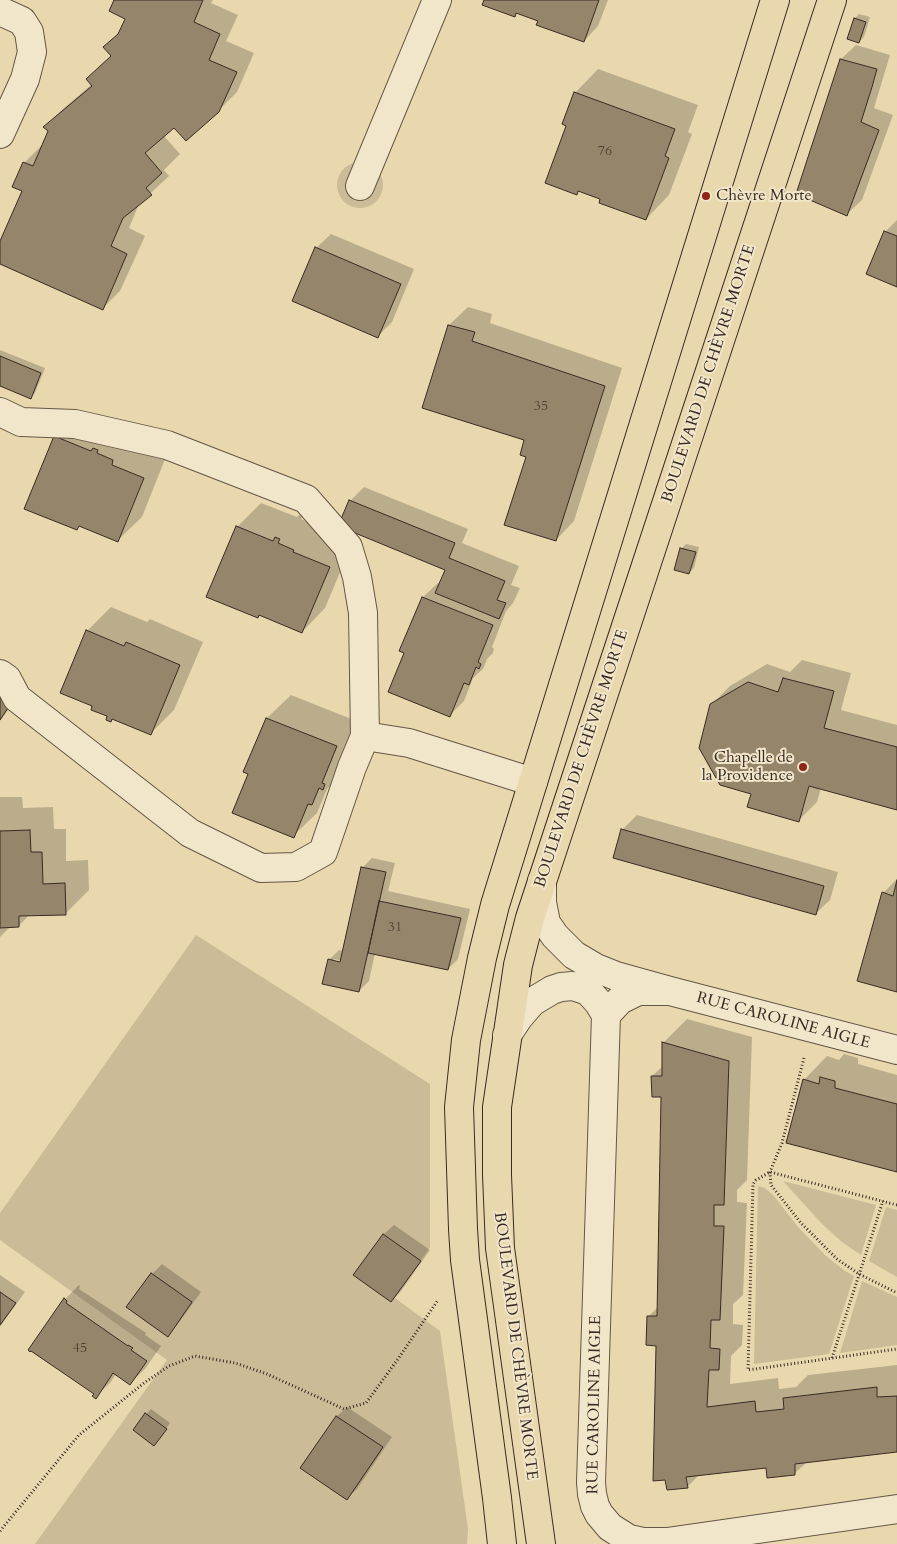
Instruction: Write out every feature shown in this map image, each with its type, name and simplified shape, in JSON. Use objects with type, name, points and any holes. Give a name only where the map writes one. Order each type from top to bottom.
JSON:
[{"type":"main road","points":[[502,1544],[465,1260],[461,1199],[459,1106],[466,1040],[482,958],[495,905],[775,0]]},
{"type":"main road","name":"BOULEVARD DE CHÈVRE MORTE","points":[[540,1544],[500,1248],[496,1175],[497,1106],[518,965],[542,880],[832,0]]},
{"type":"street","points":[[360,186],[437,0]]},
{"type":"street","points":[[0,11],[22,20],[29,32],[32,52],[25,79],[0,134]]},
{"type":"street","points":[[0,412],[21,422],[75,424],[166,445],[306,499],[348,547],[357,578],[363,613],[366,736],[352,767],[323,852],[296,867],[261,868],[190,833],[17,698],[7,679],[0,674]]},
{"type":"street","points":[[366,736],[409,743],[533,782]]},
{"type":"street","name":"RUE CAROLINE AIGLE","points":[[542,880],[542,902],[546,923],[555,936],[574,955],[596,968],[607,973],[670,991],[897,1050]]},
{"type":"street","points":[[507,1034],[532,1002],[561,987],[572,986],[588,991],[606,1015]]},
{"type":"street","name":"RUE CAROLINE AIGLE","points":[[670,991],[638,991],[620,1000],[606,1015],[591,1482],[592,1494],[599,1514],[610,1527],[629,1539],[643,1542],[667,1542],[897,1509]]},
{"type":"street","points":[[493,1544],[497,1498]]},
{"type":"path","points":[[812,1028],[782,1143],[770,1172],[772,1185],[801,1223],[837,1258],[859,1274],[897,1293]]},
{"type":"path","points":[[897,1205],[770,1172],[756,1180],[753,1184],[748,1370],[897,1349]]},
{"type":"path","points":[[832,1358],[883,1201]]},
{"type":"path","points":[[0,1531],[79,1435],[144,1383],[169,1366],[195,1356],[235,1364],[267,1374],[344,1409],[366,1403],[398,1360],[465,1260]]},
{"type":"shaded area","points":[[355,162],[365,162],[377,168],[382,176],[382,194],[377,202],[369,207],[355,208],[347,205],[340,198],[337,190],[337,180],[340,172],[347,165]]},
{"type":"shaded area","points":[[196,935],[430,1084],[430,1247],[395,1298],[440,1331],[468,1529],[467,1544],[35,1544],[167,1360],[0,1240],[0,1213]]},
{"type":"shaded area","points":[[783,1181],[876,1205],[861,1255],[842,1242],[823,1225]]},
{"type":"shaded area","points":[[758,1186],[765,1188],[774,1196],[798,1227],[826,1256],[854,1276],[829,1354],[754,1364]]},
{"type":"shaded area","points":[[886,1207],[897,1210],[897,1277],[869,1261]]},
{"type":"shaded area","points":[[862,1281],[897,1297],[897,1345],[840,1353]]},
{"type":"building","points":[[114,0],[203,0],[194,22],[220,34],[209,60],[237,72],[219,112],[186,141],[174,128],[145,153],[162,173],[146,188],[152,195],[123,218],[111,246],[127,254],[103,310],[0,264],[0,241],[22,191],[12,187],[23,162],[33,166],[48,131],[43,127],[92,86],[86,79],[111,56],[103,47],[118,34],[125,19],[109,11]]},
{"type":"building","points":[[484,0],[599,0],[584,42],[536,25],[538,21],[516,13],[515,17],[482,5]]},
{"type":"building","points":[[854,18],[866,22],[859,43],[847,39]]},
{"type":"building","points":[[840,59],[877,69],[861,122],[879,130],[847,216],[796,194]]},
{"type":"building","points":[[574,92],[675,129],[665,156],[669,158],[646,220],[599,203],[600,199],[578,191],[577,195],[545,183],[566,126],[562,124]]},
{"type":"building","points":[[884,231],[897,236],[897,287],[866,274]]},
{"type":"building","points":[[315,247],[401,284],[378,338],[292,301]]},
{"type":"building","points":[[448,325],[475,332],[472,341],[605,386],[556,541],[504,525],[526,457],[520,455],[524,440],[422,408]]},
{"type":"building","points":[[0,356],[41,373],[31,399],[0,386]]},
{"type":"building","points":[[54,436],[91,451],[93,448],[98,450],[97,453],[113,460],[112,465],[144,478],[118,542],[79,526],[77,530],[24,509]]},
{"type":"building","points":[[349,500],[455,543],[449,558],[505,581],[497,600],[506,603],[499,619],[435,593],[445,570],[338,526]]},
{"type":"building","points":[[236,526],[273,541],[275,537],[280,539],[278,543],[294,550],[293,552],[330,567],[302,633],[259,615],[258,618],[206,597]]},
{"type":"building","points":[[680,548],[696,552],[689,574],[674,570]]},
{"type":"building","points":[[422,597],[493,625],[478,662],[481,664],[479,669],[476,667],[469,685],[464,683],[450,717],[388,692],[404,653],[399,651]]},
{"type":"building","points":[[86,630],[124,646],[126,642],[180,665],[151,735],[112,719],[111,722],[106,720],[107,716],[91,710],[92,706],[60,693]]},
{"type":"building","name":"Chapelle de la Providence","points":[[783,678],[834,691],[824,728],[897,747],[897,810],[809,786],[799,822],[747,807],[751,794],[720,785],[699,748],[710,704],[748,682],[778,692]]},
{"type":"building","points":[[0,698],[10,705],[0,720]]},
{"type":"building","points":[[266,718],[337,746],[322,783],[325,784],[323,790],[319,788],[312,805],[308,804],[294,838],[232,813],[248,774],[243,772]]},
{"type":"building","points":[[621,829],[824,886],[816,915],[613,858]]},
{"type":"building","points":[[30,830],[31,852],[42,852],[43,884],[65,883],[66,915],[19,916],[19,927],[0,928],[0,831]]},
{"type":"building","points":[[361,867],[386,872],[359,992],[322,984],[328,959],[340,962]]},
{"type":"building","points":[[897,880],[897,992],[857,981],[882,892],[893,896]]},
{"type":"building","points":[[379,901],[461,918],[448,970],[368,953]]},
{"type":"building","points":[[662,1042],[729,1061],[724,1205],[714,1205],[714,1226],[724,1226],[720,1320],[711,1320],[710,1348],[720,1349],[719,1370],[709,1370],[707,1407],[755,1401],[756,1412],[784,1409],[783,1398],[877,1387],[877,1397],[897,1396],[897,1452],[795,1464],[795,1475],[767,1478],[766,1468],[686,1477],[688,1488],[667,1490],[665,1480],[653,1481],[656,1346],[646,1345],[647,1316],[657,1316],[661,1097],[652,1097],[651,1076],[662,1076]]},
{"type":"building","points":[[820,1077],[835,1081],[835,1088],[897,1104],[897,1172],[786,1143],[803,1079],[819,1084]]},
{"type":"building","points":[[383,1234],[421,1261],[391,1302],[353,1275]]},
{"type":"building","points":[[151,1273],[192,1302],[168,1337],[126,1307]]},
{"type":"building","points":[[0,1292],[16,1303],[0,1325]]},
{"type":"building","points":[[64,1298],[67,1301],[66,1303],[133,1348],[131,1350],[147,1361],[130,1385],[113,1373],[96,1399],[92,1396],[94,1394],[28,1350]]},
{"type":"building","points":[[145,1413],[167,1429],[154,1446],[133,1430]]},
{"type":"building","points":[[336,1416],[383,1447],[347,1500],[300,1468]]},
{"type":"place","name":"Chèvre Morte","points":[[706,196]]},
{"type":"place","name":"Chapelle de la Providence","points":[[803,767]]}]
